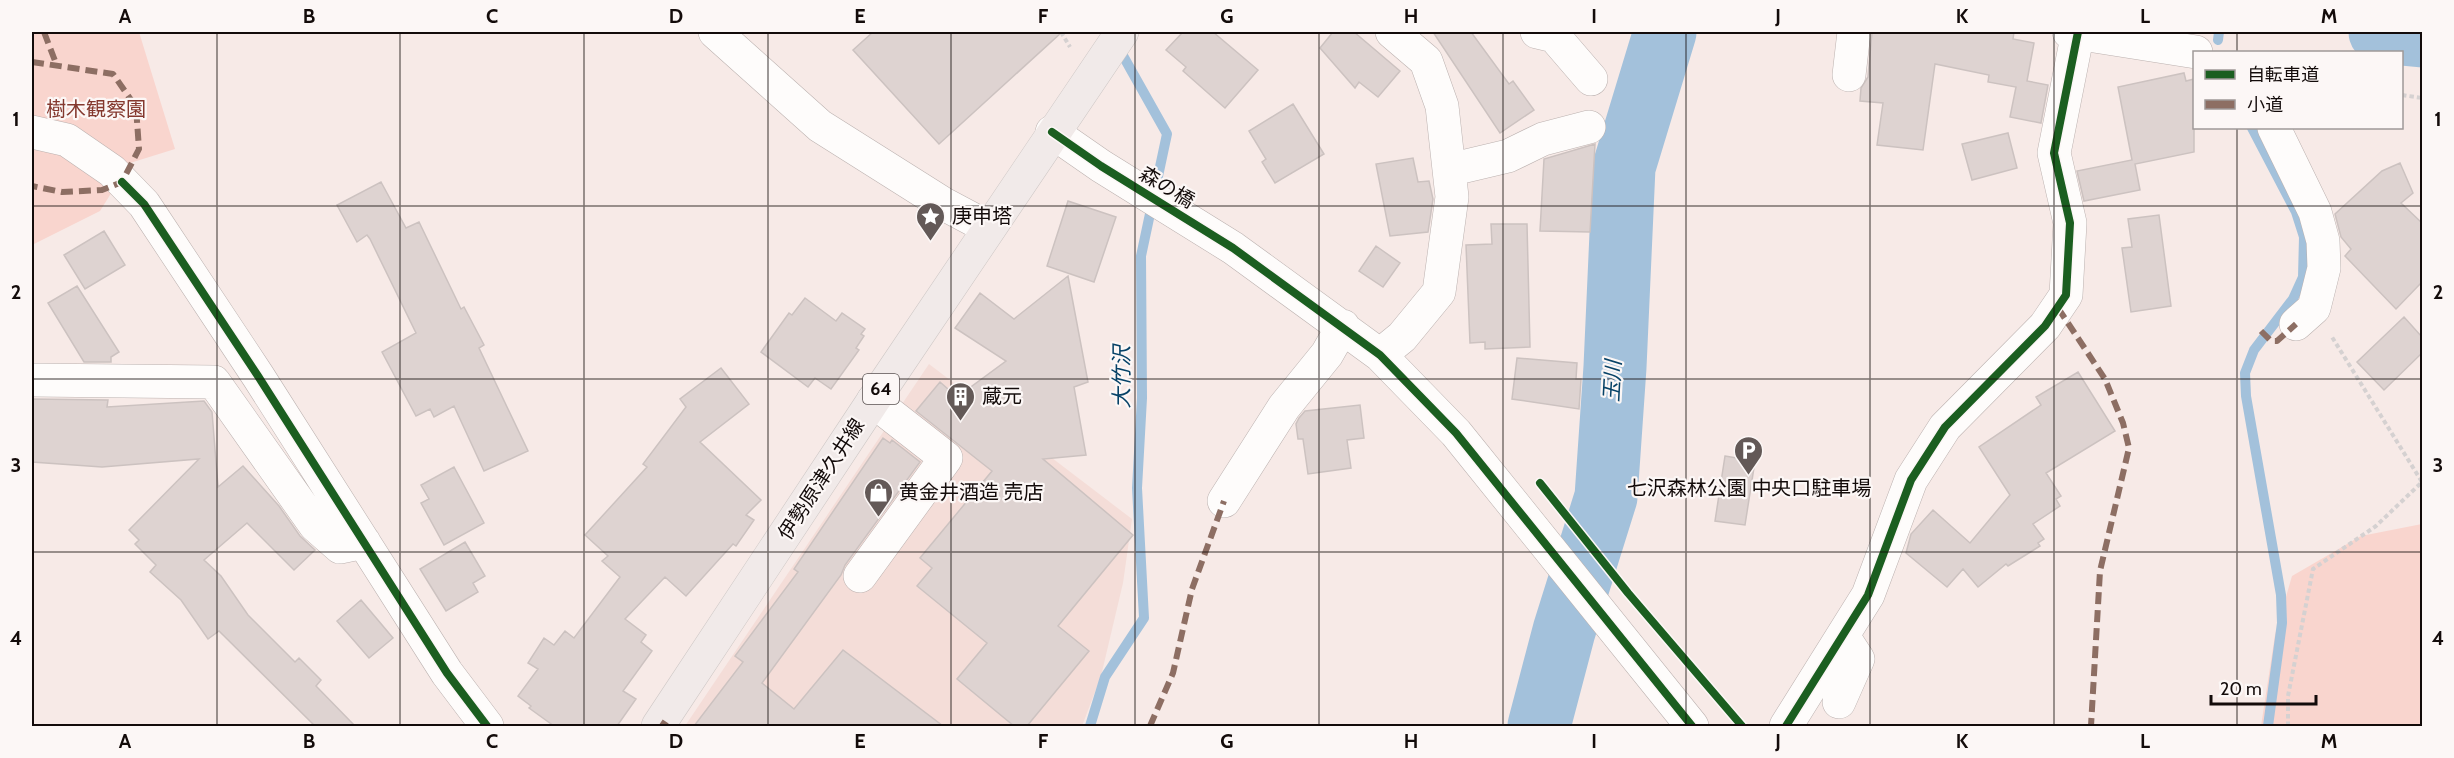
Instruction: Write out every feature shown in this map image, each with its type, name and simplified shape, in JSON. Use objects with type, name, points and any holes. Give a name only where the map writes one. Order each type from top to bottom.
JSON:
[{"type":"main road","name":"伊勢原津久井線","points":[[658,726],[1053,132],[1101,47]]},
{"type":"street","points":[[715,32],[820,126],[942,203],[989,228]]},
{"type":"street","points":[[1380,355],[1402,337],[1439,292],[1452,196],[1442,106],[1426,61],[1392,32]]},
{"type":"street","points":[[1537,32],[1554,36],[1591,79]]},
{"type":"street","points":[[1849,75],[1854,32]]},
{"type":"street","points":[[1786,726],[1868,595],[1911,480],[1945,427],[2045,326],[2066,295],[2070,223],[2054,153],[2075,32],[2193,52]]},
{"type":"street","points":[[1449,170],[1508,156],[1543,139],[1589,127]]},
{"type":"street","points":[[2274,129],[2315,212],[2323,241],[2324,268],[2305,316]]},
{"type":"street","points":[[32,132],[67,140],[112,171],[144,204],[258,376],[447,673],[487,726]]},
{"type":"street","name":"森の橋","points":[[1053,132],[1118,177],[1198,226],[1343,326],[1380,355],[1456,432],[1521,511],[1615,633],[1630,648],[1692,726]]},
{"type":"street","points":[[1224,501],[1284,407],[1327,354],[1343,326]]},
{"type":"street","points":[[32,380],[214,382],[315,525],[340,547],[364,542]]},
{"type":"street","points":[[861,576],[946,458],[873,401]]},
{"type":"street","points":[[1839,702],[1858,659],[1843,636]]},
{"type":"path","points":[[1061,32],[1101,47]]},
{"type":"path","points":[[2403,95],[2422,98]]},
{"type":"path","points":[[2288,726],[2288,696],[2313,569],[2376,526],[2422,482],[2305,316]]},
{"type":"shaded area","points":[[929,364],[1132,519],[1123,583],[1101,676],[1082,726],[685,726]]},
{"type":"green space","name":"樹木観察園","points":[[32,32],[139,32],[175,149],[130,163],[100,211],[32,245]]},
{"type":"green space","points":[[2422,524],[2422,726],[2261,726],[2275,635],[2292,576],[2361,536]]},
{"type":"building","points":[[873,32],[1062,32],[939,144],[853,50]]},
{"type":"building","points":[[1183,32],[1213,32],[1258,70],[1225,108],[1183,71],[1186,67],[1166,50]]},
{"type":"building","points":[[1333,32],[1354,32],[1400,71],[1378,97],[1359,82],[1355,88],[1320,48]]},
{"type":"building","points":[[1433,32],[1471,32],[1509,84],[1513,81],[1534,110],[1500,133]]},
{"type":"building","points":[[1872,32],[2014,32],[2013,39],[2034,43],[2027,81],[2048,85],[2041,123],[2010,117],[2016,87],[1988,82],[1989,75],[1935,64],[1923,150],[1877,145],[1883,103],[1860,101],[1861,88],[1868,77]]},
{"type":"building","points":[[2184,73],[2186,81],[2193,79],[2194,152],[2135,164],[2140,190],[2084,201],[2077,171],[2132,160],[2118,87]]},
{"type":"building","points":[[1293,104],[1324,154],[1275,183],[1262,162],[1266,159],[1249,131]]},
{"type":"building","points":[[2008,133],[2017,168],[1972,180],[1962,144]]},
{"type":"building","points":[[1595,144],[1590,232],[1540,231],[1544,159]]},
{"type":"building","points":[[1413,158],[1418,182],[1429,181],[1433,199],[1428,232],[1390,236],[1376,164]]},
{"type":"building","points":[[2400,163],[2413,193],[2401,203],[2422,223],[2422,282],[2396,309],[2345,256],[2351,249],[2341,237],[2335,214],[2382,171]]},
{"type":"building","points":[[381,182],[406,228],[419,222],[461,309],[464,307],[484,345],[479,348],[528,451],[484,471],[454,406],[434,417],[430,409],[416,416],[382,352],[416,333],[370,239],[367,235],[357,242],[337,205]]},
{"type":"building","points":[[1068,201],[1116,217],[1094,282],[1047,266]]},
{"type":"building","points":[[2159,215],[2171,306],[2131,312],[2122,248],[2132,247],[2128,219]]},
{"type":"building","points":[[1491,224],[1527,224],[1530,347],[1485,349],[1485,342],[1470,343],[1466,245],[1492,244]]},
{"type":"building","points":[[104,231],[125,265],[85,289],[64,255]]},
{"type":"building","points":[[1376,246],[1400,263],[1383,287],[1359,271]]},
{"type":"building","points":[[1068,276],[1088,382],[1074,387],[1086,455],[1043,459],[1133,535],[1058,626],[1089,651],[1027,726],[1014,726],[957,679],[987,643],[917,586],[932,568],[920,558],[992,471],[916,411],[940,382],[957,397],[1006,361],[955,328],[980,293],[1014,319]]},
{"type":"building","points":[[77,286],[119,352],[111,357],[111,362],[84,362],[48,303]]},
{"type":"building","points":[[805,298],[836,321],[842,313],[865,329],[861,334],[864,336],[856,348],[859,350],[831,389],[815,378],[808,387],[761,352],[789,313],[792,315]]},
{"type":"building","points":[[2404,317],[2422,337],[2422,353],[2384,390],[2357,362]]},
{"type":"building","points":[[1517,358],[1577,363],[1576,379],[1581,379],[1579,409],[1512,399]]},
{"type":"building","points":[[721,368],[749,404],[700,442],[761,500],[746,515],[754,520],[736,546],[733,544],[686,596],[665,577],[625,619],[646,635],[641,642],[652,651],[623,691],[636,699],[617,726],[554,726],[529,708],[531,706],[518,696],[538,669],[528,663],[544,638],[554,645],[565,631],[574,638],[620,577],[602,561],[608,556],[585,535],[647,467],[643,464],[686,407],[680,399]]},
{"type":"building","points":[[2078,372],[2115,431],[2046,473],[2061,496],[2056,499],[2060,506],[2033,524],[2044,539],[2038,543],[2040,546],[2008,566],[2006,564],[1978,587],[1963,569],[1947,587],[1906,553],[1911,534],[1933,510],[1970,543],[2010,495],[1979,447],[2041,405],[2036,397]]},
{"type":"building","points":[[32,399],[108,400],[107,407],[204,401],[212,412],[218,487],[243,466],[279,506],[300,536],[315,550],[294,570],[247,523],[204,560],[221,576],[248,615],[295,662],[299,658],[321,680],[316,686],[355,726],[315,726],[219,631],[208,639],[181,600],[150,572],[156,565],[135,544],[139,540],[129,530],[199,459],[102,467],[32,462]]},
{"type":"building","points":[[1360,405],[1364,438],[1347,440],[1351,468],[1308,474],[1303,439],[1298,439],[1296,424],[1299,418],[1305,411]]},
{"type":"building","points":[[883,438],[890,443],[892,440],[920,462],[762,683],[794,709],[843,650],[943,726],[694,726],[743,662],[735,656],[798,572],[794,569]]},
{"type":"building","points":[[1725,456],[1755,461],[1745,525],[1715,521]]},
{"type":"building","points":[[454,467],[484,523],[444,545],[421,503],[429,499],[421,485]]},
{"type":"building","points":[[465,542],[485,576],[473,583],[478,592],[446,611],[420,569]]},
{"type":"building","points":[[361,600],[393,638],[369,658],[337,621]]},
{"type":"waterway","name":"玉川","points":[[1539,726],[1564,631],[1606,497],[1615,367],[1624,167],[1665,32]]},
{"type":"waterway","points":[[2218,40],[2219,32]]},
{"type":"waterway","name":"玉川","points":[[2380,32],[2422,36]]},
{"type":"waterway","name":"大竹沢","points":[[1090,726],[1105,677],[1144,618],[1137,488],[1142,398],[1141,256],[1167,134],[1117,45]]},
{"type":"waterway","points":[[2253,129],[2296,212],[2304,237],[2303,277],[2293,299],[2254,350],[2245,373],[2246,396],[2281,595],[2282,623],[2268,726]]},
{"type":"marked path","points":[[44,32],[57,66]]},
{"type":"marked path","points":[[32,62],[113,74],[136,107],[139,149],[122,182],[102,190],[62,192],[32,186]]},
{"type":"marked path","points":[[2058,308],[2105,379],[2123,423],[2129,448],[2100,571],[2091,726]]},
{"type":"marked path","points":[[2261,331],[2271,341],[2277,341],[2296,324]]},
{"type":"marked path","points":[[1150,726],[1173,673],[1192,589],[1224,501]]},
{"type":"marked path","points":[[661,722],[667,726]]},
{"type":"cycle path","points":[[1786,726],[1868,595],[1911,480],[1945,427],[2045,326],[2066,295],[2070,223],[2054,153],[2078,32]]},
{"type":"cycle path","points":[[1052,132],[1101,166],[1233,248],[1380,355],[1456,433],[1692,726]]},
{"type":"cycle path","points":[[122,182],[144,204],[258,376],[447,673],[487,726]]},
{"type":"cycle path","points":[[1540,483],[1628,593],[1742,726]]},
{"type":"place","name":"庚申塔","points":[[931,242]]},
{"type":"place","name":"蔵元","points":[[961,422]]},
{"type":"place","name":"七沢森林公園 中央口駐車場","points":[[1749,476]]},
{"type":"place","name":"黄金井酒造 売店","points":[[878,518]]}]
